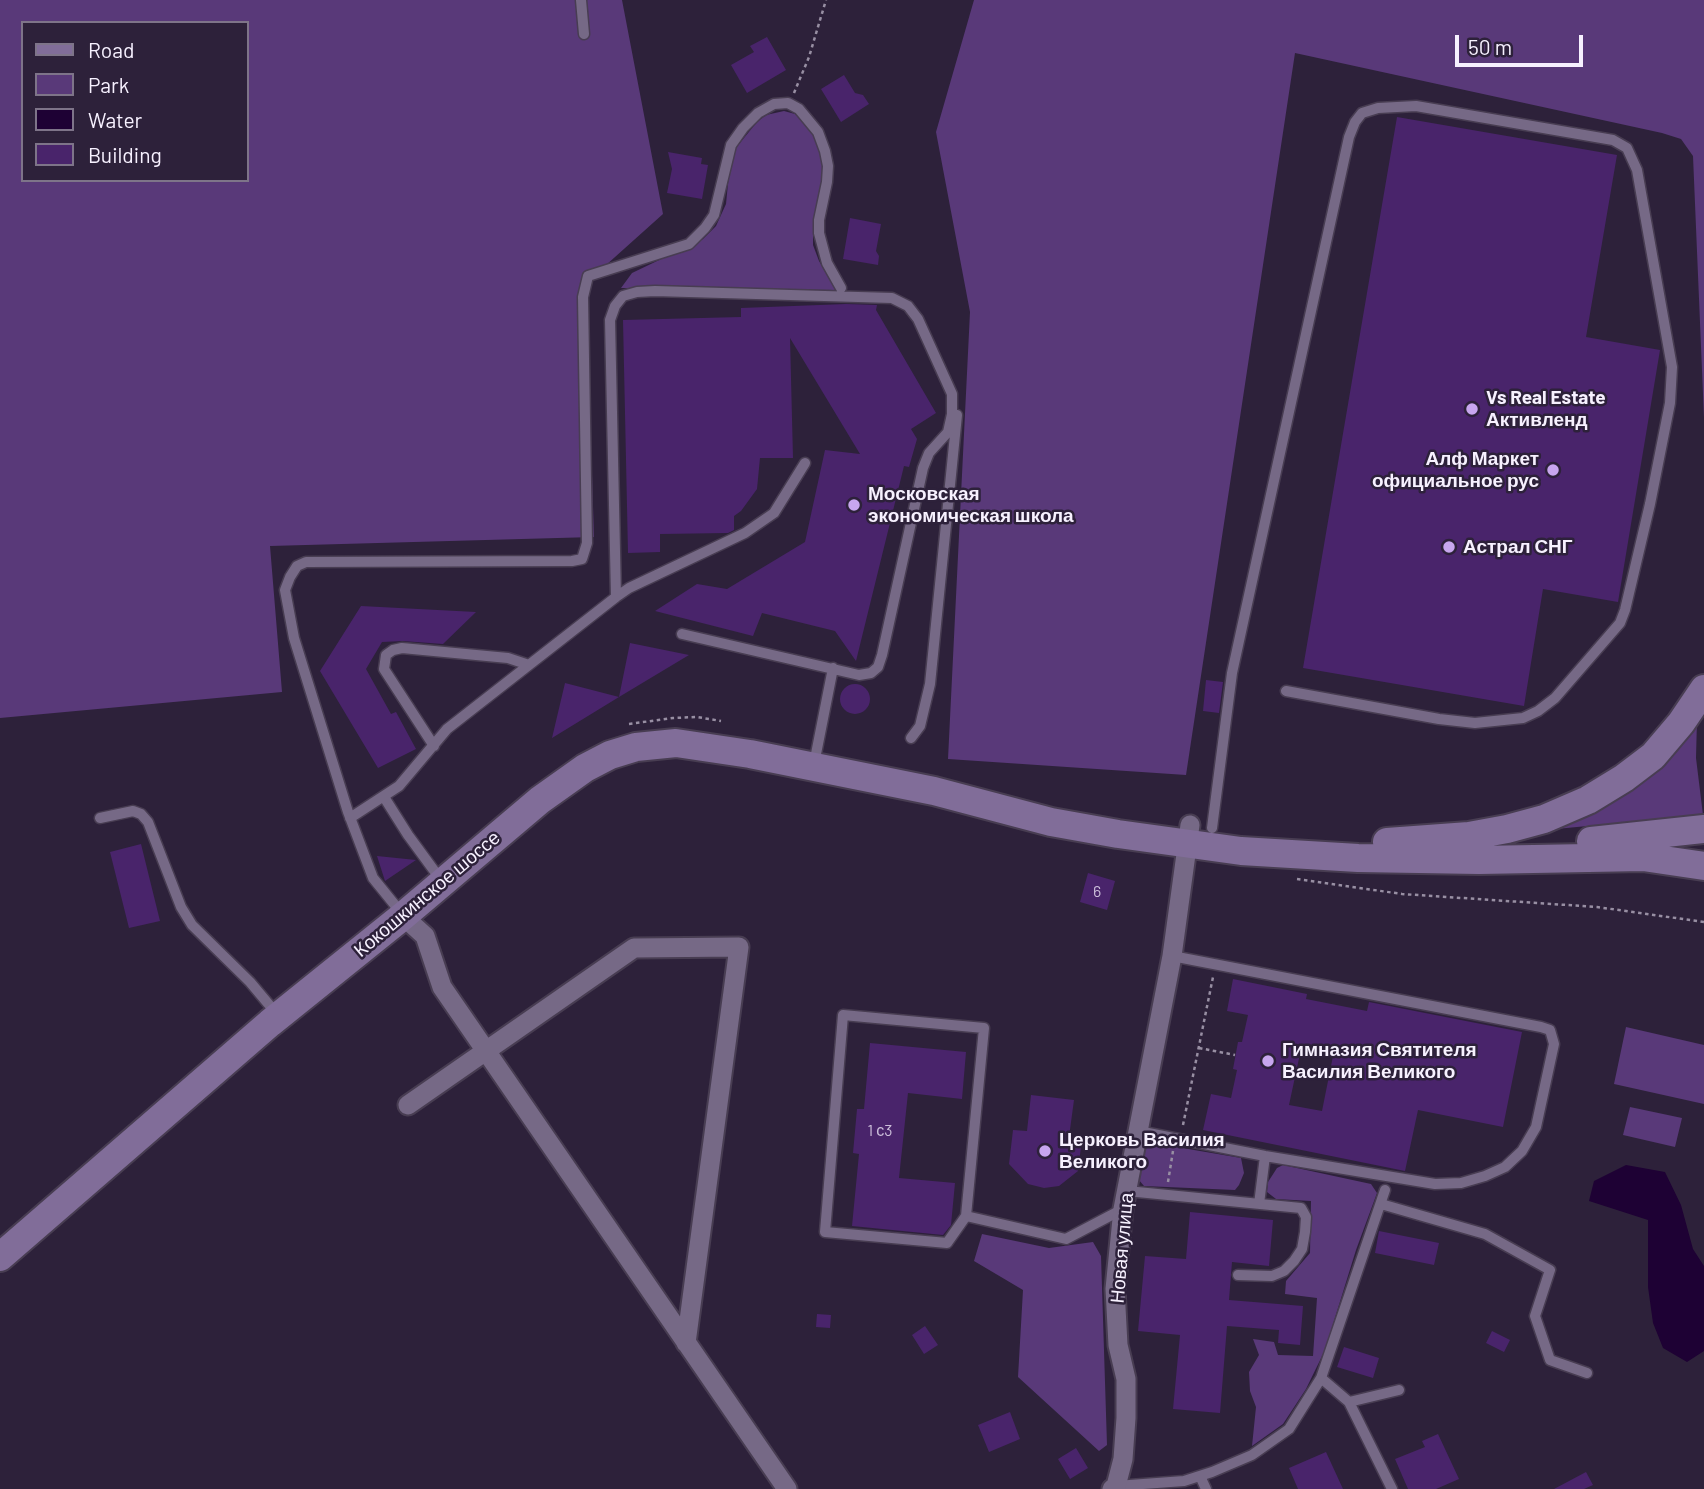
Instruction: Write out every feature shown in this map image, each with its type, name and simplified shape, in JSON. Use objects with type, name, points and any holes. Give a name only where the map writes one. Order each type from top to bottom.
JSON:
[{"type":"main road","points":[[1387,842],[1469,836],[1507,829],[1544,819],[1588,800],[1625,778],[1653,756],[1681,723],[1704,689]]},
{"type":"main road","name":"Кокошкинское шоссе","points":[[0,1256],[279,1016],[554,789],[584,768],[622,751],[650,744],[676,743],[933,790],[1051,822],[1196,832]]},
{"type":"main road","points":[[1196,832],[1387,842],[1553,844],[1704,829]]},
{"type":"main road","points":[[1196,832],[1275,854],[1358,859],[1479,860],[1541,857],[1704,841]]},
{"type":"main road","points":[[1541,857],[1643,858],[1704,866]]},
{"type":"street","name":"Новая улица","points":[[1114,1488],[1123,1459],[1126,1418],[1126,1380],[1118,1345],[1115,1289],[1125,1200],[1196,832]]},
{"type":"street","points":[[403,916],[425,936],[442,987],[786,1489]]},
{"type":"street","points":[[408,1105],[634,948],[739,947],[686,1343]]},
{"type":"lane","points":[[581,0],[584,34]]},
{"type":"lane","points":[[403,916],[373,878],[351,818],[294,638],[285,590],[297,566],[306,562],[582,559],[587,543],[583,297],[588,276],[689,244],[715,215],[731,145],[758,113],[774,104],[788,103],[799,109],[818,132],[825,151],[827,174],[818,233],[827,263],[841,288]]},
{"type":"lane","points":[[1196,832],[1349,137],[1355,122],[1362,113],[1378,108],[1416,106],[1613,140],[1627,148],[1637,170],[1672,367],[1671,403],[1653,491],[1620,623],[1555,698],[1523,718],[1475,723],[1286,691]]},
{"type":"lane","points":[[616,597],[610,320],[615,306],[623,296],[655,291],[892,298],[908,306],[918,319],[952,394],[952,414],[948,432],[929,453],[923,468],[878,667],[871,673],[859,675],[682,634]]},
{"type":"lane","points":[[911,738],[920,726],[930,684],[958,404]]},
{"type":"lane","points":[[351,818],[384,797],[405,779],[447,729],[616,597],[764,521],[784,499],[805,463]]},
{"type":"lane","points":[[433,746],[384,669],[386,655],[402,648],[508,658],[529,665]]},
{"type":"lane","points":[[813,767],[833,668]]},
{"type":"lane","points":[[384,797],[442,882]]},
{"type":"lane","points":[[100,818],[133,811],[141,814],[148,822],[181,907],[192,925],[250,982],[279,1016]]},
{"type":"lane","points":[[1138,1130],[1265,1156],[1435,1184],[1461,1183],[1505,1167],[1522,1151],[1533,1133],[1551,1055],[1553,1037],[1550,1030],[1541,1027],[1172,956]]},
{"type":"lane","points":[[843,1015],[984,1028],[966,1216],[947,1243],[825,1232],[843,1015]]},
{"type":"lane","points":[[1259,1204],[1265,1156]]},
{"type":"lane","points":[[1114,1488],[1184,1481],[1200,1476],[1235,1463],[1289,1429],[1321,1378],[1385,1190]]},
{"type":"lane","points":[[966,1216],[1066,1239],[1125,1200],[1166,1195],[1301,1208],[1306,1217],[1302,1249],[1284,1271],[1272,1276],[1238,1275]]},
{"type":"lane","points":[[1381,1204],[1485,1234],[1550,1270],[1535,1316],[1550,1360],[1587,1373]]},
{"type":"lane","points":[[1321,1378],[1349,1402],[1392,1489]]},
{"type":"lane","points":[[1349,1402],[1399,1390]]},
{"type":"lane","points":[[1200,1476],[1206,1489]]},
{"type":"path","points":[[788,103],[809,57],[826,0]]},
{"type":"path","points":[[1293,878],[1402,894],[1597,907],[1704,922]]},
{"type":"path","points":[[1166,1195],[1174,1145],[1182,1132],[1216,964]]},
{"type":"path","points":[[1199,1048],[1235,1055]]},
{"type":"green space","points":[[0,0],[622,0],[663,214],[586,283],[594,537],[270,546],[282,692],[0,718]]},
{"type":"green space","points":[[974,0],[1704,0],[1704,418],[1693,156],[1681,139],[1295,53],[1186,775],[948,759],[970,312],[936,132]]},
{"type":"green space","points":[[784,111],[795,114],[806,124],[817,141],[822,160],[822,177],[813,245],[836,290],[621,288],[632,273],[703,239],[716,226],[726,204],[730,163],[735,149],[766,115]]},
{"type":"green space","points":[[1697,720],[1696,758],[1703,815],[1556,829]]},
{"type":"green space","points":[[1626,1027],[1704,1045],[1704,1104],[1614,1084]]},
{"type":"green space","points":[[1630,1107],[1682,1118],[1675,1147],[1623,1135]]},
{"type":"green space","points":[[1159,1144],[1241,1158],[1244,1173],[1239,1185],[1235,1190],[1144,1186],[1139,1180],[1142,1150],[1148,1145]]},
{"type":"green space","points":[[1283,1165],[1371,1184],[1377,1193],[1325,1350],[1306,1389],[1283,1424],[1252,1446],[1256,1407],[1250,1391],[1249,1372],[1259,1355],[1253,1339],[1274,1342],[1278,1355],[1313,1356],[1317,1298],[1285,1294],[1286,1281],[1310,1253],[1311,1201],[1276,1199],[1267,1192],[1268,1182],[1277,1168]]},
{"type":"green space","points":[[982,1234],[1049,1248],[1093,1242],[1101,1256],[1107,1445],[1099,1451],[1018,1377],[1023,1290],[974,1261]]},
{"type":"water","points":[[1626,1165],[1665,1172],[1681,1205],[1693,1249],[1704,1266],[1704,1351],[1687,1362],[1663,1348],[1653,1323],[1648,1287],[1648,1220],[1589,1201],[1594,1181]]},
{"type":"building","points":[[767,37],[786,70],[747,93],[731,65],[754,52],[750,46]]},
{"type":"building","points":[[844,75],[855,93],[863,95],[869,104],[841,122],[821,89]]},
{"type":"building","points":[[1397,117],[1617,155],[1586,337],[1660,350],[1618,602],[1543,589],[1524,706],[1303,668]]},
{"type":"building","points":[[668,152],[702,158],[701,164],[708,165],[702,199],[667,193],[672,169]]},
{"type":"building","points":[[850,218],[881,224],[876,251],[879,256],[878,265],[843,259]]},
{"type":"building","points":[[877,305],[876,310],[936,413],[911,429],[917,439],[909,467],[904,466],[856,661],[835,631],[762,613],[753,636],[655,611],[697,584],[727,589],[805,542],[825,450],[860,454],[790,338],[793,458],[760,458],[757,489],[734,516],[734,530],[728,533],[660,534],[660,552],[628,553],[623,320],[741,317],[741,308]]},
{"type":"building","points":[[361,606],[476,612],[443,644],[382,642],[366,669],[391,714],[396,712],[416,749],[378,768],[320,671]]},
{"type":"building","points":[[630,643],[689,655],[619,697]]},
{"type":"building","points":[[1206,680],[1223,682],[1219,713],[1203,711]]},
{"type":"building","points":[[565,683],[619,697],[552,738]]},
{"type":"building","points":[[855,684],[865,689],[870,699],[865,709],[855,714],[845,709],[840,699],[845,689]]},
{"type":"building","points":[[141,844],[160,921],[129,928],[110,852]]},
{"type":"building","points":[[377,856],[416,860],[385,881]]},
{"type":"building","points":[[1088,873],[1115,881],[1107,910],[1080,902]]},
{"type":"building","points":[[1233,979],[1307,994],[1306,999],[1367,1011],[1369,1002],[1522,1032],[1503,1127],[1418,1110],[1405,1171],[1203,1130],[1211,1094],[1231,1098],[1237,1070],[1233,1069],[1238,1042],[1242,1042],[1248,1015],[1227,1011]],"holes":[[[1301,1049],[1333,1056],[1322,1111],[1289,1105]]]},
{"type":"building","points":[[870,1043],[966,1052],[962,1099],[908,1093],[899,1178],[955,1183],[951,1225],[943,1235],[852,1226],[859,1154],[853,1153],[857,1109],[864,1109]]},
{"type":"building","name":"Церковь Василия Великого","points":[[1031,1095],[1074,1100],[1069,1137],[1082,1139],[1078,1171],[1059,1186],[1044,1188],[1028,1184],[1009,1164],[1013,1130],[1027,1131]]},
{"type":"building","points":[[1190,1212],[1273,1220],[1269,1266],[1232,1262],[1229,1300],[1303,1306],[1300,1345],[1278,1343],[1279,1330],[1227,1326],[1220,1413],[1173,1409],[1180,1335],[1138,1331],[1145,1256],[1186,1259]]},
{"type":"building","points":[[1379,1231],[1439,1243],[1434,1265],[1375,1253]]},
{"type":"building","points":[[817,1314],[831,1315],[830,1328],[816,1327]]},
{"type":"building","points":[[925,1326],[938,1345],[924,1354],[912,1335]]},
{"type":"building","points":[[1492,1331],[1510,1340],[1504,1352],[1486,1343]]},
{"type":"building","points":[[1344,1347],[1379,1358],[1373,1378],[1337,1367]]},
{"type":"building","points":[[1010,1412],[1020,1439],[989,1452],[978,1425]]},
{"type":"building","points":[[1438,1434],[1459,1479],[1436,1489],[1408,1489],[1395,1459],[1425,1447],[1422,1441]]},
{"type":"building","points":[[1076,1448],[1088,1468],[1070,1479],[1058,1459]]},
{"type":"building","points":[[1326,1452],[1343,1489],[1298,1489],[1289,1468]]},
{"type":"building","points":[[1586,1472],[1593,1485],[1584,1489],[1554,1489]]},
{"type":"place","name":"Vs Real Estate Активленд","points":[[1472,409]]},
{"type":"place","name":"Алф Маркет официальное рус","points":[[1553,470]]},
{"type":"place","name":"Московская экономическая школа","points":[[854,505]]},
{"type":"place","name":"Астрал СНГ","points":[[1449,547]]},
{"type":"place","name":"Гимназия Святителя Василия Великого","points":[[1268,1061]]},
{"type":"place","name":"Церковь Василия Великого","points":[[1045,1151]]}]
